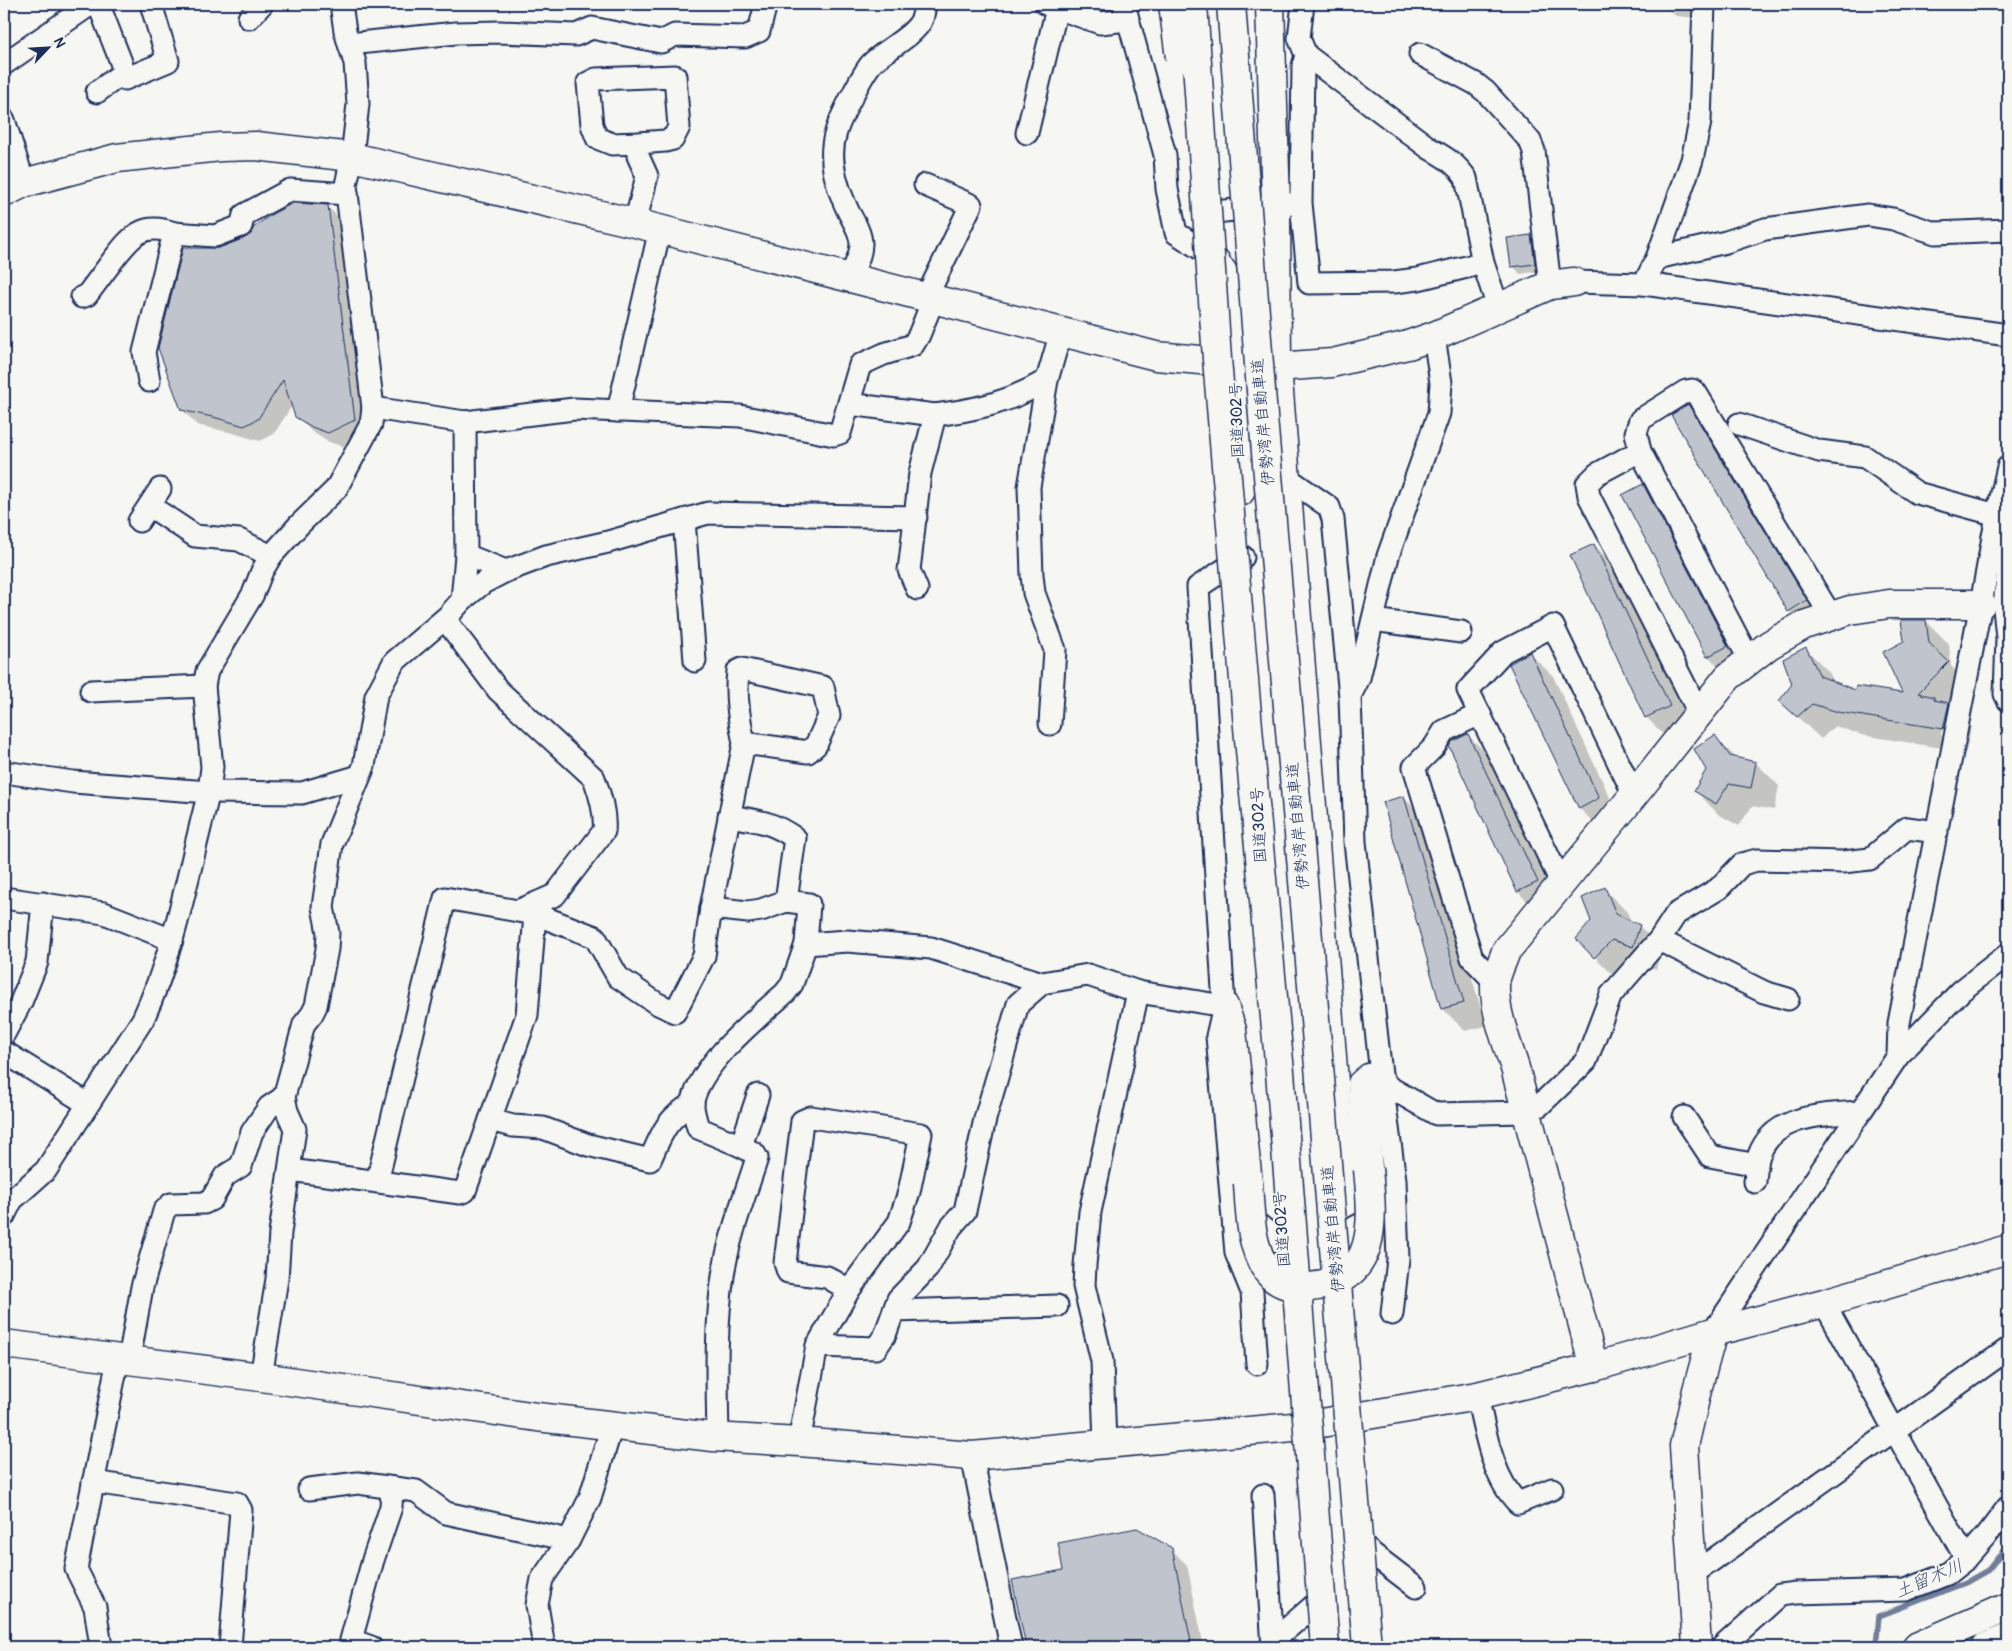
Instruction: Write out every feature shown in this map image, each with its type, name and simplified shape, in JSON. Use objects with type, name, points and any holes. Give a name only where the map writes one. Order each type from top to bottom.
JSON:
[{"type":"main road","points":[[1173,4],[1226,361]]},
{"type":"main road","name":"国道302号","points":[[1188,4],[1205,94],[1214,212],[1221,262],[1226,361],[1243,556],[1272,1051],[1281,1243],[1304,1426],[1324,1647]]},
{"type":"main road","points":[[1193,4],[1226,361],[1249,739],[1280,1072],[1324,1647]]},
{"type":"main road","name":"伊勢湾岸自動車道","points":[[1231,4],[1264,429],[1319,1066],[1366,1647]]},
{"type":"main road","points":[[1248,4],[1264,429]]},
{"type":"main road","points":[[1270,4],[1288,204],[1277,366],[1344,1207],[1355,1418],[1372,1647]]},
{"type":"main road","points":[[14,188],[117,158],[221,147],[256,146],[352,157],[648,226],[1156,356],[1277,366],[1332,363],[1402,347],[1434,336],[1498,307],[1562,283]]},
{"type":"main road","points":[[1594,1367],[1515,1068],[1503,1032],[1495,982],[1506,951],[1728,677],[1776,641],[1804,625],[1850,610],[1888,604],[1982,604]]},
{"type":"main road","points":[[1224,1006],[1232,1030],[1240,1193],[1258,1254],[1268,1271],[1280,1282],[1292,1287],[1327,1285],[1343,1279],[1353,1272],[1358,1263],[1370,1233],[1371,1206],[1362,1084],[1369,1078],[1382,1083]]},
{"type":"main road","points":[[4,1344],[261,1377],[612,1426],[718,1437],[972,1456],[1304,1426],[1477,1396],[1594,1367],[2008,1249]]},
{"type":"main road","points":[[1697,1647],[1684,1446],[1696,1390],[1713,1332]]},
{"type":"main road","points":[[1916,1647],[2008,1607]]},
{"type":"main road","points":[[1986,1647],[2008,1638]]},
{"type":"street","points":[[4,64],[90,4],[100,8],[125,79],[168,61],[151,4]]},
{"type":"street","points":[[4,1216],[12,1200],[46,1170],[143,1019],[154,995],[172,940],[209,792],[212,767],[204,686],[207,671],[253,594],[270,556],[336,489],[371,424],[373,408],[346,185],[352,157],[358,104],[355,63],[345,31],[341,4]]},
{"type":"street","points":[[349,44],[456,33],[499,32],[576,35],[592,28],[661,42],[675,35],[745,37],[759,32],[766,4]]},
{"type":"street","points":[[850,277],[859,256],[861,245],[860,235],[847,210],[835,174],[832,158],[836,132],[865,72],[872,63],[915,28],[922,19],[925,4]]},
{"type":"street","points":[[1303,4],[1299,38],[1306,56],[1429,148],[1460,168],[1466,178],[1483,263],[1498,307]]},
{"type":"street","points":[[1644,284],[1657,258],[1692,160],[1700,122],[1704,4]]},
{"type":"street","points":[[1027,133],[1052,6],[1100,23],[1126,12],[1165,155],[1167,189],[1176,233],[1221,262]]},
{"type":"street","points":[[1420,54],[1476,84],[1486,92],[1530,141],[1534,151],[1562,283],[1644,284],[2008,335]]},
{"type":"street","points":[[1306,56],[1303,66],[1288,204],[1309,283],[1394,282],[1418,279],[1483,263]]},
{"type":"street","points":[[97,92],[123,73]]},
{"type":"street","points":[[675,76],[679,127],[673,139],[665,142],[638,143],[612,144],[597,138],[592,125],[588,83],[596,80],[675,76]]},
{"type":"street","points":[[4,120],[14,188]]},
{"type":"street","points":[[618,411],[648,226],[647,176],[638,156],[638,143]]},
{"type":"street","points":[[373,408],[465,422],[574,408],[740,416],[834,435],[840,433],[860,365],[884,354],[913,345],[919,335],[930,299],[971,205],[925,185]]},
{"type":"street","points":[[82,296],[87,295],[131,237],[152,228],[215,236],[241,226],[244,215],[290,190],[347,194]]},
{"type":"street","points":[[1214,212],[1288,204]]},
{"type":"street","points":[[1657,258],[1726,242],[1765,229],[1868,215],[1893,220],[1935,233],[2008,230]]},
{"type":"street","points":[[149,381],[144,352],[174,232]]},
{"type":"street","points":[[1050,724],[1055,650],[1034,593],[1030,487],[1047,380],[1061,332]]},
{"type":"street","points":[[1350,697],[1359,678],[1388,556],[1439,413],[1441,383],[1434,336]]},
{"type":"street","points":[[849,404],[935,414],[979,409],[1024,394],[1047,380]]},
{"type":"street","points":[[1750,661],[1640,451],[1636,433],[1640,420],[1686,391],[1692,390],[1696,393],[1830,616]]},
{"type":"street","points":[[917,589],[909,570],[920,473],[935,414]]},
{"type":"street","points":[[462,600],[466,554],[465,422]]},
{"type":"street","points":[[1739,424],[1819,451],[1865,457],[1917,493],[1997,515]]},
{"type":"street","points":[[1640,451],[1597,474],[1587,484],[1589,496],[1699,713]]},
{"type":"street","points":[[1898,1056],[1899,1023],[2008,466]]},
{"type":"street","points":[[1286,477],[1329,507],[1333,519],[1350,697],[1355,842],[1382,1083],[1395,1180],[1398,1260],[1392,1314]]},
{"type":"street","points":[[150,505],[195,536],[239,540],[270,556]]},
{"type":"street","points":[[261,1377],[277,1279],[280,1233],[295,1129],[286,1111],[284,1097],[304,1024],[316,1006],[328,948],[328,932],[322,906],[332,844],[364,766],[376,696],[394,662],[445,619],[462,600],[483,583],[506,571],[546,556],[608,542],[708,513],[916,517]]},
{"type":"street","points":[[684,520],[695,661]]},
{"type":"street","points":[[1993,536],[2003,545],[2008,566],[2004,608],[2008,639],[2004,694],[2008,700]]},
{"type":"street","points":[[466,554],[506,571]]},
{"type":"street","points":[[806,944],[847,940],[931,948],[1042,983],[1088,975],[1138,992],[1224,1006],[1198,587],[1243,556]]},
{"type":"street","points":[[445,619],[498,690],[594,778],[598,790],[605,821],[604,831],[555,895],[526,913]]},
{"type":"street","points":[[1373,620],[1460,632]]},
{"type":"street","points":[[1565,879],[1558,874],[1468,690],[1503,652],[1553,626],[1634,795]]},
{"type":"street","points":[[377,1182],[445,898],[526,913],[595,938],[618,977],[656,1003],[675,1012],[704,956],[744,743],[739,717],[736,682],[738,671],[742,669],[822,687],[829,716],[816,745],[808,752],[744,743]]},
{"type":"street","points":[[91,691],[204,686]]},
{"type":"street","points":[[1480,714],[1444,731],[1434,747],[1414,767],[1472,958],[1495,982]]},
{"type":"street","points":[[4,772],[73,782],[209,792],[302,793],[359,776]]},
{"type":"street","points":[[730,816],[767,822],[796,838],[786,901]]},
{"type":"street","points":[[1382,1083],[1436,1114],[1526,1112],[1540,1105],[1586,1061],[1611,995],[1658,940],[1676,914],[1718,889],[1742,864],[1757,860],[1842,862],[1870,859],[1907,828],[1937,832]]},
{"type":"street","points":[[4,898],[104,913],[172,940]]},
{"type":"street","points":[[712,908],[748,912],[761,910],[786,901],[810,904],[806,944],[792,984],[785,993],[724,1050],[699,1085],[693,1103],[698,1128],[754,1152],[757,1158],[729,1246],[723,1277],[719,1330],[718,1437]]},
{"type":"street","points":[[4,1034],[21,1002],[37,962],[44,903]]},
{"type":"street","points":[[290,1170],[464,1191],[527,1015],[526,913]]},
{"type":"street","points":[[1658,940],[1764,992],[1788,999]]},
{"type":"street","points":[[1713,1332],[1898,1056],[1961,991],[2008,954]]},
{"type":"street","points":[[817,1346],[876,1348],[886,1335],[898,1299],[928,1268],[951,1227],[965,1211],[985,1119],[1018,1004],[1042,983]]},
{"type":"street","points":[[1105,1444],[1102,1362],[1084,1286],[1085,1265],[1090,1212],[1138,992]]},
{"type":"street","points":[[4,1052],[88,1104]]},
{"type":"street","points":[[741,1146],[758,1095]]},
{"type":"street","points":[[101,1647],[95,1607],[76,1569],[93,1482],[142,1287],[164,1211],[171,1204],[204,1203],[212,1199],[225,1176],[241,1166],[252,1132],[269,1107],[284,1097]]},
{"type":"street","points":[[490,1120],[513,1126],[544,1128],[588,1145],[650,1160],[665,1126],[681,1110],[693,1103]]},
{"type":"street","points":[[1684,1118],[1710,1156],[1756,1174],[1758,1156],[1772,1133],[1797,1120],[1860,1112]]},
{"type":"street","points":[[799,1442],[817,1346],[849,1290],[899,1222],[909,1192],[921,1134],[811,1117],[802,1121],[785,1263],[788,1272],[827,1277],[849,1290]]},
{"type":"street","points":[[1344,1207],[1395,1180]]},
{"type":"street","points":[[1240,1193],[1281,1243]]},
{"type":"street","points":[[1240,1193],[1236,1252],[1252,1292],[1257,1364]]},
{"type":"street","points":[[1824,1303],[1966,1559]]},
{"type":"street","points":[[894,1311],[1057,1306]]},
{"type":"street","points":[[1693,1574],[2008,1349]]},
{"type":"street","points":[[1477,1396],[1489,1448],[1511,1496],[1518,1503],[1552,1489]]},
{"type":"street","points":[[544,1647],[537,1605],[542,1579],[569,1540],[590,1498],[612,1426]]},
{"type":"street","points":[[972,1456],[1011,1647]]},
{"type":"street","points":[[93,1482],[237,1503],[241,1510],[241,1516],[230,1647]]},
{"type":"street","points":[[309,1489],[358,1483],[416,1491],[446,1513],[569,1540]]},
{"type":"street","points":[[371,1647],[351,1640],[373,1560],[391,1507],[392,1488]]},
{"type":"street","points":[[1263,1495],[1272,1644]]},
{"type":"street","points":[[1722,1647],[1780,1595],[1796,1592],[1906,1590],[1946,1574],[1966,1559],[2008,1507]]},
{"type":"street","points":[[1365,1548],[1416,1587]]},
{"type":"street","points":[[1272,1644],[1319,1601]]},
{"type":"building","points":[[293,203],[328,205],[355,420],[328,433],[312,427],[295,417],[283,380],[258,419],[244,426],[181,410],[158,348],[183,248],[219,248],[245,238],[251,234],[254,227],[272,214]]},
{"type":"building","points":[[1531,235],[1535,264],[1511,267],[1507,238]]},
{"type":"building","points":[[1688,404],[1807,600],[1788,612],[1671,415]]},
{"type":"building","points":[[1643,484],[1728,646],[1707,657],[1622,495]]},
{"type":"building","points":[[1594,544],[1670,706],[1645,718],[1570,555]]},
{"type":"building","points":[[1901,620],[1926,620],[1929,643],[1949,662],[1918,693],[1934,697],[1934,700],[1949,703],[1943,729],[1838,712],[1812,704],[1797,717],[1779,701],[1792,684],[1783,659],[1806,647],[1820,676],[1855,690],[1856,686],[1902,693],[1883,652],[1904,641]]},
{"type":"building","points":[[1530,652],[1599,798],[1579,809],[1509,664]]},
{"type":"building","points":[[1468,734],[1538,882],[1517,892],[1449,746],[1453,741]]},
{"type":"building","points":[[1715,735],[1730,756],[1756,762],[1751,788],[1729,784],[1716,804],[1694,791],[1706,770],[1694,749]]},
{"type":"building","points":[[1404,796],[1464,1003],[1441,1009],[1383,802]]},
{"type":"building","points":[[1605,887],[1616,914],[1640,925],[1633,947],[1612,940],[1594,958],[1576,939],[1591,921],[1582,898]]},
{"type":"building","points":[[1137,1528],[1172,1548],[1192,1647],[1026,1647],[1012,1580],[1063,1570],[1058,1543]]},
{"type":"waterway","name":"土留木川","points":[[1876,1646],[1879,1616],[1965,1583],[1988,1570],[2008,1545]]}]
